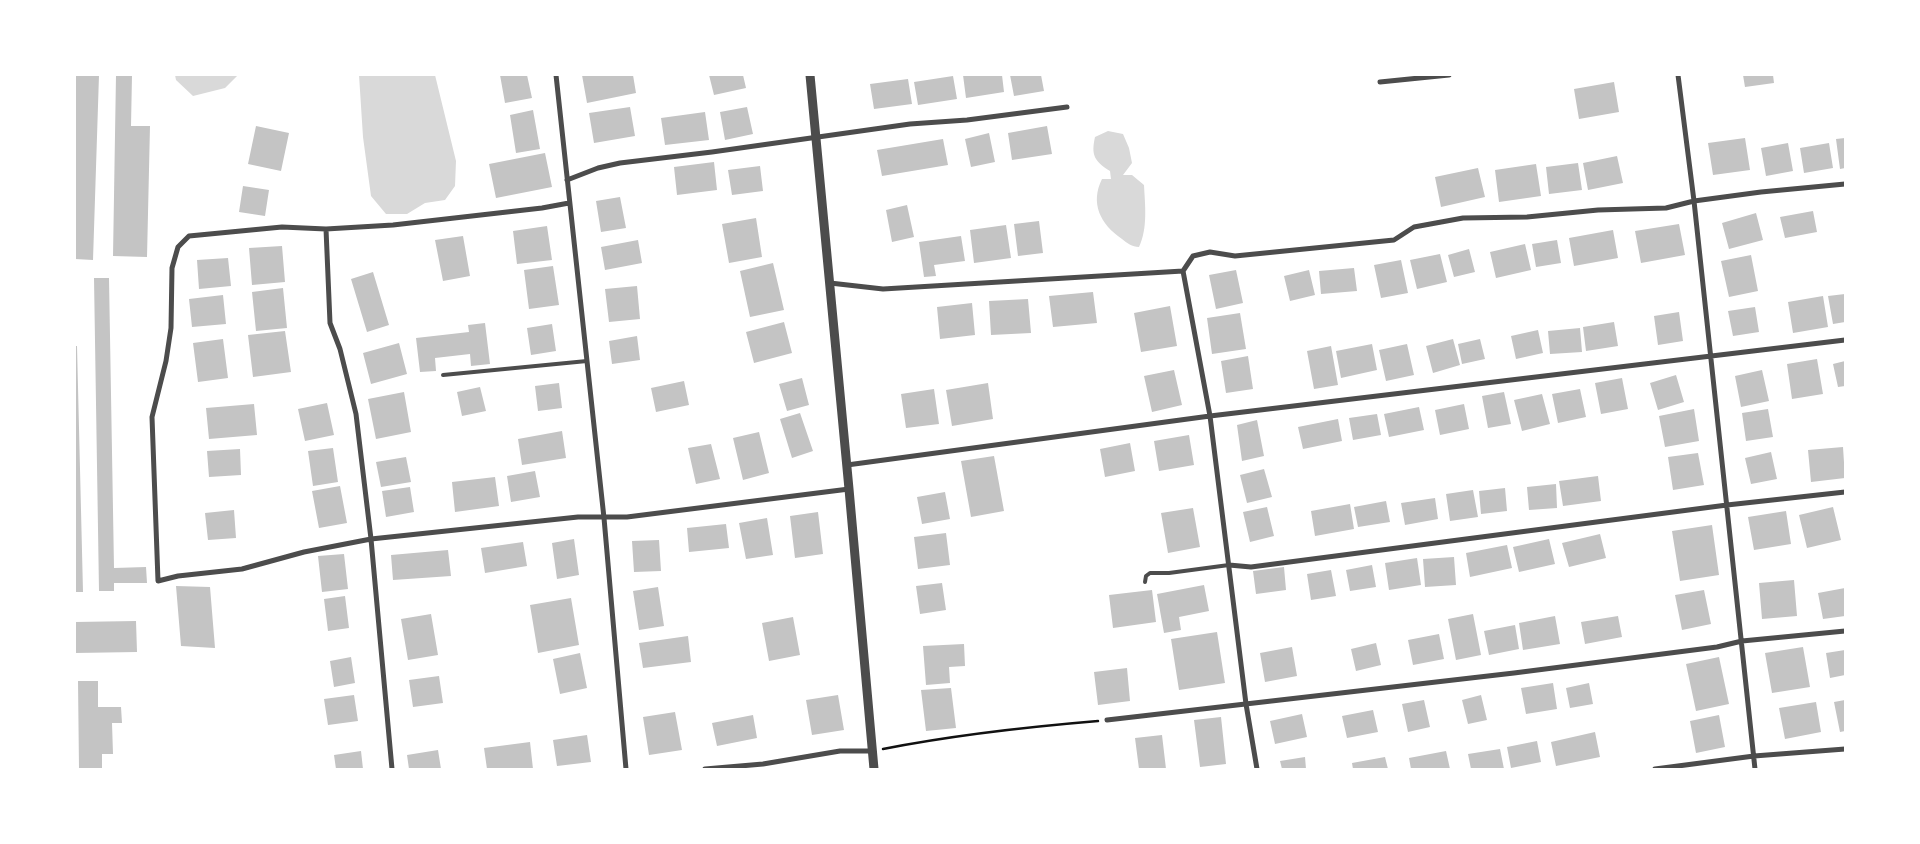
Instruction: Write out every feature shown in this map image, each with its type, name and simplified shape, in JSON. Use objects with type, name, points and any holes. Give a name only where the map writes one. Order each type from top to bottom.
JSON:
[{"type":"street","points":[[556,75],[604,518],[626,769]]},
{"type":"street","points":[[810,75],[874,769]]},
{"type":"street","points":[[1380,82],[1449,75]]},
{"type":"street","points":[[1678,75],[1694,201],[1755,769]]},
{"type":"street","points":[[567,180],[598,168],[620,163],[910,124],[967,120],[1067,107]]},
{"type":"street","points":[[1257,769],[1246,704],[1210,416],[1183,271],[1193,256],[1210,252],[1235,256],[1394,240],[1414,227],[1463,218],[1527,217],[1598,210],[1666,208],[1694,201],[1845,184]]},
{"type":"street","points":[[569,203],[542,208],[393,225],[326,229],[282,227],[189,236],[178,247],[172,268],[170,328],[166,361],[152,418],[158,581],[178,576],[242,569],[304,552],[371,539],[578,517],[627,517],[849,489]]},
{"type":"street","points":[[326,229],[330,323],[340,348],[356,414],[371,539],[392,769]]},
{"type":"street","points":[[830,283],[883,289],[1183,271]]},
{"type":"street","points":[[847,465],[1210,416],[1845,340]]},
{"type":"street","points":[[1229,565],[1251,567],[1727,505],[1845,492]]},
{"type":"street","points":[[1107,720],[1514,673],[1718,647],[1742,641],[1845,631]]},
{"type":"street","points":[[1654,769],[1754,756],[1845,749]]},
{"type":"street","points":[[705,769],[762,764],[840,751],[872,751]]},
{"type":"lane","points":[[443,375],[587,361]]},
{"type":"lane","points":[[1145,582],[1146,576],[1150,573],[1169,573],[1229,565]]},
{"type":"path","points":[[872,751],[926,740],[1028,726],[1107,720]]},
{"type":"shaded area","points":[[175,75],[238,75],[225,88],[193,96],[176,80]]},
{"type":"shaded area","points":[[359,75],[435,75],[456,161],[455,186],[445,200],[425,203],[407,214],[386,214],[371,196],[363,137]]},
{"type":"shaded area","points":[[1108,131],[1123,134],[1129,148],[1132,163],[1123,175],[1132,175],[1144,185],[1145,224],[1139,247],[1130,244],[1108,227],[1097,205],[1097,196],[1102,179],[1111,179],[1110,171],[1097,161],[1093,148],[1095,137]]},
{"type":"building","points":[[75,75],[99,75],[93,260],[75,259]]},
{"type":"building","points":[[116,75],[132,75],[131,126],[150,126],[147,257],[113,256]]},
{"type":"building","points":[[500,75],[527,75],[532,98],[505,103]]},
{"type":"building","points":[[582,75],[633,75],[636,93],[587,103]]},
{"type":"building","points":[[709,75],[743,75],[746,88],[714,95]]},
{"type":"building","points":[[963,75],[1002,75],[1004,92],[966,98]]},
{"type":"building","points":[[1010,75],[1041,75],[1044,91],[1014,96]]},
{"type":"building","points":[[1743,75],[1773,75],[1774,83],[1745,87]]},
{"type":"building","points":[[953,76],[957,99],[918,105],[914,82]]},
{"type":"building","points":[[908,79],[912,104],[874,109],[870,84]]},
{"type":"building","points":[[1614,82],[1619,112],[1579,119],[1574,89]]},
{"type":"building","points":[[630,107],[635,136],[594,143],[589,113]]},
{"type":"building","points":[[747,107],[753,134],[725,140],[720,112]]},
{"type":"building","points":[[533,110],[540,149],[516,153],[510,115]]},
{"type":"building","points":[[705,112],[709,140],[665,145],[661,118]]},
{"type":"building","points":[[256,126],[289,133],[281,171],[248,164]]},
{"type":"building","points":[[1047,126],[1052,154],[1012,160],[1008,133]]},
{"type":"building","points":[[989,133],[995,162],[971,167],[965,139]]},
{"type":"building","points":[[1745,138],[1750,170],[1713,175],[1708,143]]},
{"type":"building","points":[[1845,138],[1845,168],[1840,169],[1836,139]]},
{"type":"building","points":[[943,139],[948,165],[882,176],[877,150]]},
{"type":"building","points":[[1788,143],[1793,171],[1766,176],[1761,148]]},
{"type":"building","points":[[1829,143],[1833,168],[1804,173],[1800,148]]},
{"type":"building","points":[[545,153],[552,187],[496,198],[489,164]]},
{"type":"building","points":[[1617,156],[1623,183],[1588,190],[1583,163]]},
{"type":"building","points":[[714,162],[717,190],[677,195],[674,167]]},
{"type":"building","points":[[1578,163],[1582,190],[1549,194],[1546,167]]},
{"type":"building","points":[[1536,164],[1541,196],[1499,202],[1495,170]]},
{"type":"building","points":[[760,166],[763,191],[732,195],[728,170]]},
{"type":"building","points":[[1478,168],[1485,197],[1441,207],[1435,177]]},
{"type":"building","points":[[243,186],[269,190],[265,216],[239,212]]},
{"type":"building","points":[[620,197],[626,228],[601,232],[596,201]]},
{"type":"building","points":[[907,205],[914,237],[892,242],[886,210]]},
{"type":"building","points":[[1813,211],[1817,232],[1785,238],[1780,217]]},
{"type":"building","points":[[1756,213],[1763,240],[1729,249],[1722,223]]},
{"type":"building","points":[[756,218],[762,257],[729,263],[722,224]]},
{"type":"building","points":[[1039,221],[1043,253],[1018,256],[1014,224]]},
{"type":"building","points":[[1679,224],[1685,255],[1641,263],[1635,231]]},
{"type":"building","points":[[1006,225],[1011,258],[974,263],[970,230]]},
{"type":"building","points":[[547,226],[552,260],[517,264],[513,231]]},
{"type":"building","points":[[1613,230],[1618,258],[1574,266],[1569,238]]},
{"type":"building","points":[[463,236],[470,276],[443,281],[435,240]]},
{"type":"building","points":[[961,236],[965,261],[934,265],[936,276],[924,277],[919,242]]},
{"type":"building","points":[[638,240],[642,263],[605,270],[601,247]]},
{"type":"building","points":[[1557,240],[1561,263],[1536,267],[1532,244]]},
{"type":"building","points":[[1525,244],[1531,270],[1496,278],[1490,252]]},
{"type":"building","points":[[282,246],[285,282],[252,285],[249,248]]},
{"type":"building","points":[[1469,249],[1475,272],[1454,277],[1448,255]]},
{"type":"building","points":[[1440,254],[1447,282],[1417,289],[1410,260]]},
{"type":"building","points":[[1751,255],[1758,291],[1729,297],[1721,261]]},
{"type":"building","points":[[228,258],[231,286],[199,289],[197,260]]},
{"type":"building","points":[[1401,260],[1408,293],[1381,298],[1374,265]]},
{"type":"building","points":[[773,263],[784,310],[750,317],[740,271]]},
{"type":"building","points":[[553,266],[559,305],[529,309],[524,270]]},
{"type":"building","points":[[1354,268],[1357,291],[1321,294],[1319,271]]},
{"type":"building","points":[[1236,270],[1243,303],[1216,309],[1209,275]]},
{"type":"building","points":[[1309,270],[1315,295],[1290,301],[1284,276]]},
{"type":"building","points":[[373,272],[389,325],[367,332],[351,279]]},
{"type":"building","points":[[94,278],[109,278],[114,568],[146,567],[147,583],[114,583],[114,591],[99,591]]},
{"type":"building","points":[[637,286],[640,319],[609,322],[605,289]]},
{"type":"building","points":[[283,288],[287,328],[256,331],[252,292]]},
{"type":"building","points":[[1093,292],[1097,323],[1053,327],[1049,296]]},
{"type":"building","points":[[1845,294],[1845,322],[1833,324],[1828,296]]},
{"type":"building","points":[[223,295],[226,324],[192,327],[189,299]]},
{"type":"building","points":[[1823,296],[1828,327],[1793,333],[1788,302]]},
{"type":"building","points":[[1028,299],[1031,333],[991,335],[989,301]]},
{"type":"building","points":[[972,303],[975,335],[940,339],[937,307]]},
{"type":"building","points":[[1170,306],[1177,346],[1141,352],[1134,313]]},
{"type":"building","points":[[1755,307],[1759,332],[1733,336],[1728,311]]},
{"type":"building","points":[[1679,312],[1683,341],[1658,345],[1654,316]]},
{"type":"building","points":[[1240,313],[1246,349],[1212,354],[1207,318]]},
{"type":"building","points":[[784,322],[792,353],[754,363],[746,332]]},
{"type":"building","points":[[1614,322],[1618,346],[1586,351],[1583,327]]},
{"type":"building","points":[[485,323],[490,364],[471,366],[470,354],[435,358],[436,371],[420,372],[416,338],[469,332],[468,325]]},
{"type":"building","points":[[552,324],[556,351],[531,355],[527,328]]},
{"type":"building","points":[[1580,328],[1582,352],[1550,354],[1548,331]]},
{"type":"building","points":[[1538,330],[1543,353],[1516,359],[1511,336]]},
{"type":"building","points":[[285,331],[291,372],[253,377],[248,335]]},
{"type":"building","points":[[637,336],[640,360],[612,364],[609,341]]},
{"type":"building","points":[[223,339],[228,378],[198,382],[193,343]]},
{"type":"building","points":[[1453,339],[1460,365],[1433,373],[1426,346]]},
{"type":"building","points":[[1480,339],[1485,359],[1462,364],[1458,344]]},
{"type":"building","points":[[399,343],[407,374],[371,384],[363,353]]},
{"type":"building","points":[[1372,344],[1377,370],[1341,378],[1336,351]]},
{"type":"building","points":[[1407,344],[1414,375],[1386,381],[1379,350]]},
{"type":"building","points":[[75,346],[77,346],[83,592],[75,592]]},
{"type":"building","points":[[1331,346],[1338,385],[1314,389],[1307,351]]},
{"type":"building","points":[[1248,356],[1253,389],[1226,393],[1221,361]]},
{"type":"building","points":[[1817,359],[1823,394],[1792,399],[1787,364]]},
{"type":"building","points":[[1845,361],[1845,386],[1838,387],[1833,364]]},
{"type":"building","points":[[1174,370],[1182,405],[1152,412],[1144,376]]},
{"type":"building","points":[[1762,370],[1769,401],[1741,407],[1735,376]]},
{"type":"building","points":[[1676,375],[1684,402],[1658,410],[1650,383]]},
{"type":"building","points":[[802,378],[809,405],[787,411],[779,384]]},
{"type":"building","points":[[1622,378],[1628,409],[1601,414],[1595,383]]},
{"type":"building","points":[[684,381],[689,405],[656,412],[651,388]]},
{"type":"building","points":[[559,383],[562,408],[538,411],[535,386]]},
{"type":"building","points":[[988,383],[993,419],[952,426],[946,390]]},
{"type":"building","points":[[480,387],[486,411],[462,416],[457,392]]},
{"type":"building","points":[[934,389],[939,424],[906,428],[901,394]]},
{"type":"building","points":[[1580,389],[1586,417],[1558,423],[1552,394]]},
{"type":"building","points":[[404,392],[411,432],[376,439],[368,399]]},
{"type":"building","points":[[1504,392],[1511,424],[1488,428],[1482,396]]},
{"type":"building","points":[[1542,394],[1550,424],[1522,431],[1514,400]]},
{"type":"building","points":[[327,403],[334,435],[305,441],[298,409]]},
{"type":"building","points":[[254,404],[257,435],[209,439],[206,408]]},
{"type":"building","points":[[1464,404],[1469,429],[1440,435],[1435,410]]},
{"type":"building","points":[[1419,407],[1424,430],[1389,437],[1384,414]]},
{"type":"building","points":[[1694,409],[1699,441],[1665,447],[1659,416]]},
{"type":"building","points":[[1768,409],[1773,437],[1746,441],[1742,413]]},
{"type":"building","points":[[800,413],[813,451],[792,458],[780,419]]},
{"type":"building","points":[[1377,414],[1381,435],[1353,440],[1349,418]]},
{"type":"building","points":[[1338,419],[1342,441],[1303,449],[1298,427]]},
{"type":"building","points":[[1257,420],[1264,456],[1242,461],[1237,425]]},
{"type":"building","points":[[562,431],[566,458],[522,465],[518,439]]},
{"type":"building","points":[[759,432],[769,473],[743,480],[733,438]]},
{"type":"building","points":[[1189,435],[1194,465],[1159,471],[1154,441]]},
{"type":"building","points":[[1130,443],[1135,471],[1105,477],[1100,449]]},
{"type":"building","points":[[711,444],[720,479],[696,484],[688,448]]},
{"type":"building","points":[[1843,447],[1845,478],[1811,482],[1808,450]]},
{"type":"building","points":[[333,448],[338,482],[313,486],[308,451]]},
{"type":"building","points":[[240,449],[241,475],[209,477],[207,451]]},
{"type":"building","points":[[1771,452],[1777,479],[1751,484],[1745,458]]},
{"type":"building","points":[[1698,453],[1704,485],[1673,490],[1668,457]]},
{"type":"building","points":[[994,456],[1004,511],[971,517],[961,461]]},
{"type":"building","points":[[406,457],[411,482],[381,487],[376,462]]},
{"type":"building","points":[[1264,469],[1272,497],[1247,503],[1240,475]]},
{"type":"building","points":[[535,471],[540,497],[511,502],[507,476]]},
{"type":"building","points":[[1598,476],[1601,501],[1563,506],[1559,481]]},
{"type":"building","points":[[495,477],[499,506],[455,512],[452,482]]},
{"type":"building","points":[[1556,484],[1557,508],[1529,510],[1527,487]]},
{"type":"building","points":[[340,486],[347,523],[319,528],[312,491]]},
{"type":"building","points":[[410,487],[414,512],[386,517],[382,491]]},
{"type":"building","points":[[1505,488],[1507,511],[1481,514],[1479,491]]},
{"type":"building","points":[[1473,490],[1478,517],[1450,521],[1446,494]]},
{"type":"building","points":[[945,492],[950,519],[922,524],[917,497]]},
{"type":"building","points":[[1435,498],[1438,519],[1405,525],[1401,503]]},
{"type":"building","points":[[1386,501],[1390,522],[1358,527],[1354,507]]},
{"type":"building","points":[[1350,504],[1354,529],[1315,536],[1311,511]]},
{"type":"building","points":[[1267,507],[1274,536],[1250,542],[1243,512]]},
{"type":"building","points":[[1833,507],[1841,540],[1807,548],[1799,515]]},
{"type":"building","points":[[1193,508],[1200,547],[1168,553],[1161,513]]},
{"type":"building","points":[[234,510],[236,538],[208,540],[205,513]]},
{"type":"building","points":[[1786,511],[1791,544],[1754,550],[1748,517]]},
{"type":"building","points":[[818,512],[823,554],[795,558],[790,516]]},
{"type":"building","points":[[767,518],[773,555],[746,559],[739,523]]},
{"type":"building","points":[[726,524],[729,548],[689,552],[687,528]]},
{"type":"building","points":[[1712,525],[1719,575],[1680,581],[1672,531]]},
{"type":"building","points":[[946,533],[950,565],[918,569],[914,537]]},
{"type":"building","points":[[1600,534],[1606,558],[1569,567],[1562,543]]},
{"type":"building","points":[[574,539],[579,575],[557,579],[552,543]]},
{"type":"building","points":[[1549,539],[1555,564],[1519,572],[1513,547]]},
{"type":"building","points":[[659,540],[661,571],[634,572],[632,541]]},
{"type":"building","points":[[523,542],[527,566],[485,573],[481,548]]},
{"type":"building","points":[[1507,545],[1512,568],[1470,577],[1466,553]]},
{"type":"building","points":[[448,550],[451,576],[393,580],[391,555]]},
{"type":"building","points":[[344,554],[348,589],[322,592],[318,556]]},
{"type":"building","points":[[1454,557],[1456,585],[1425,587],[1423,559]]},
{"type":"building","points":[[1417,558],[1421,585],[1389,590],[1385,563]]},
{"type":"building","points":[[1372,565],[1376,587],[1350,591],[1346,570]]},
{"type":"building","points":[[1284,567],[1286,590],[1256,594],[1253,571]]},
{"type":"building","points":[[1331,570],[1336,596],[1311,600],[1307,574]]},
{"type":"building","points":[[1794,580],[1797,616],[1762,619],[1759,583]]},
{"type":"building","points":[[942,583],[946,610],[920,614],[916,586]]},
{"type":"building","points":[[1204,585],[1209,611],[1179,617],[1181,630],[1164,633],[1157,594]]},
{"type":"building","points":[[176,586],[210,587],[215,648],[181,646]]},
{"type":"building","points":[[658,587],[664,626],[639,630],[633,591]]},
{"type":"building","points":[[1845,588],[1845,616],[1823,619],[1818,593]]},
{"type":"building","points":[[1152,590],[1156,622],[1113,628],[1109,595]]},
{"type":"building","points":[[1704,590],[1711,624],[1682,630],[1675,595]]},
{"type":"building","points":[[345,596],[349,628],[328,631],[324,599]]},
{"type":"building","points":[[571,598],[579,645],[538,653],[530,605]]},
{"type":"building","points":[[431,614],[438,655],[408,660],[401,619]]},
{"type":"building","points":[[1473,614],[1481,655],[1456,660],[1448,619]]},
{"type":"building","points":[[1555,616],[1560,644],[1523,650],[1519,623]]},
{"type":"building","points":[[1618,616],[1622,637],[1585,644],[1581,622]]},
{"type":"building","points":[[793,617],[800,655],[769,661],[762,623]]},
{"type":"building","points":[[136,621],[137,652],[75,653],[75,622]]},
{"type":"building","points":[[1515,625],[1519,649],[1489,655],[1484,631]]},
{"type":"building","points":[[1217,632],[1225,683],[1179,690],[1171,639]]},
{"type":"building","points":[[1439,634],[1444,659],[1413,665],[1408,640]]},
{"type":"building","points":[[688,636],[691,662],[643,668],[639,643]]},
{"type":"building","points":[[1376,643],[1381,665],[1356,671],[1351,649]]},
{"type":"building","points":[[964,644],[965,666],[949,667],[950,683],[926,685],[923,646]]},
{"type":"building","points":[[1292,647],[1297,676],[1265,682],[1260,653]]},
{"type":"building","points":[[1803,647],[1810,687],[1772,693],[1765,653]]},
{"type":"building","points":[[1845,650],[1845,675],[1830,678],[1826,653]]},
{"type":"building","points":[[580,653],[587,688],[560,694],[553,659]]},
{"type":"building","points":[[351,657],[355,683],[334,687],[330,661]]},
{"type":"building","points":[[1719,657],[1729,704],[1696,711],[1686,664]]},
{"type":"building","points":[[1127,668],[1130,701],[1098,705],[1094,672]]},
{"type":"building","points":[[439,676],[443,703],[413,707],[409,680]]},
{"type":"building","points":[[78,681],[98,681],[98,707],[121,707],[122,723],[112,723],[113,754],[102,754],[102,769],[79,769]]},
{"type":"building","points":[[1553,683],[1557,709],[1526,714],[1521,688]]},
{"type":"building","points":[[1589,683],[1593,704],[1570,708],[1566,688]]},
{"type":"building","points":[[951,688],[956,728],[926,731],[921,690]]},
{"type":"building","points":[[354,695],[358,721],[328,725],[324,699]]},
{"type":"building","points":[[838,695],[844,730],[812,735],[806,700]]},
{"type":"building","points":[[1481,695],[1487,720],[1468,724],[1462,700]]},
{"type":"building","points":[[1424,700],[1430,727],[1408,732],[1402,704]]},
{"type":"building","points":[[1845,700],[1845,731],[1840,732],[1834,702]]},
{"type":"building","points":[[1816,702],[1821,732],[1785,739],[1779,708]]},
{"type":"building","points":[[1373,710],[1378,732],[1347,738],[1342,716]]},
{"type":"building","points":[[675,712],[682,750],[649,755],[643,717]]},
{"type":"building","points":[[1302,714],[1307,737],[1275,744],[1270,721]]},
{"type":"building","points":[[753,715],[757,738],[717,746],[712,723]]},
{"type":"building","points":[[1719,715],[1725,747],[1696,753],[1690,721]]},
{"type":"building","points":[[1221,717],[1226,764],[1200,767],[1194,720]]},
{"type":"building","points":[[1595,732],[1600,757],[1556,766],[1551,742]]},
{"type":"building","points":[[587,735],[591,762],[557,766],[553,740]]},
{"type":"building","points":[[1162,735],[1166,769],[1139,769],[1135,738]]},
{"type":"building","points":[[1537,741],[1541,762],[1511,768],[1507,747]]},
{"type":"building","points":[[530,742],[533,769],[487,769],[484,748]]},
{"type":"building","points":[[1500,749],[1504,769],[1471,769],[1468,754]]},
{"type":"building","points":[[438,750],[441,769],[409,769],[407,755]]},
{"type":"building","points":[[361,751],[363,769],[336,769],[334,755]]},
{"type":"building","points":[[1446,751],[1450,769],[1411,769],[1409,758]]},
{"type":"building","points":[[1305,757],[1306,769],[1282,769],[1280,761]]},
{"type":"building","points":[[1385,757],[1388,769],[1353,769],[1352,763]]}]
